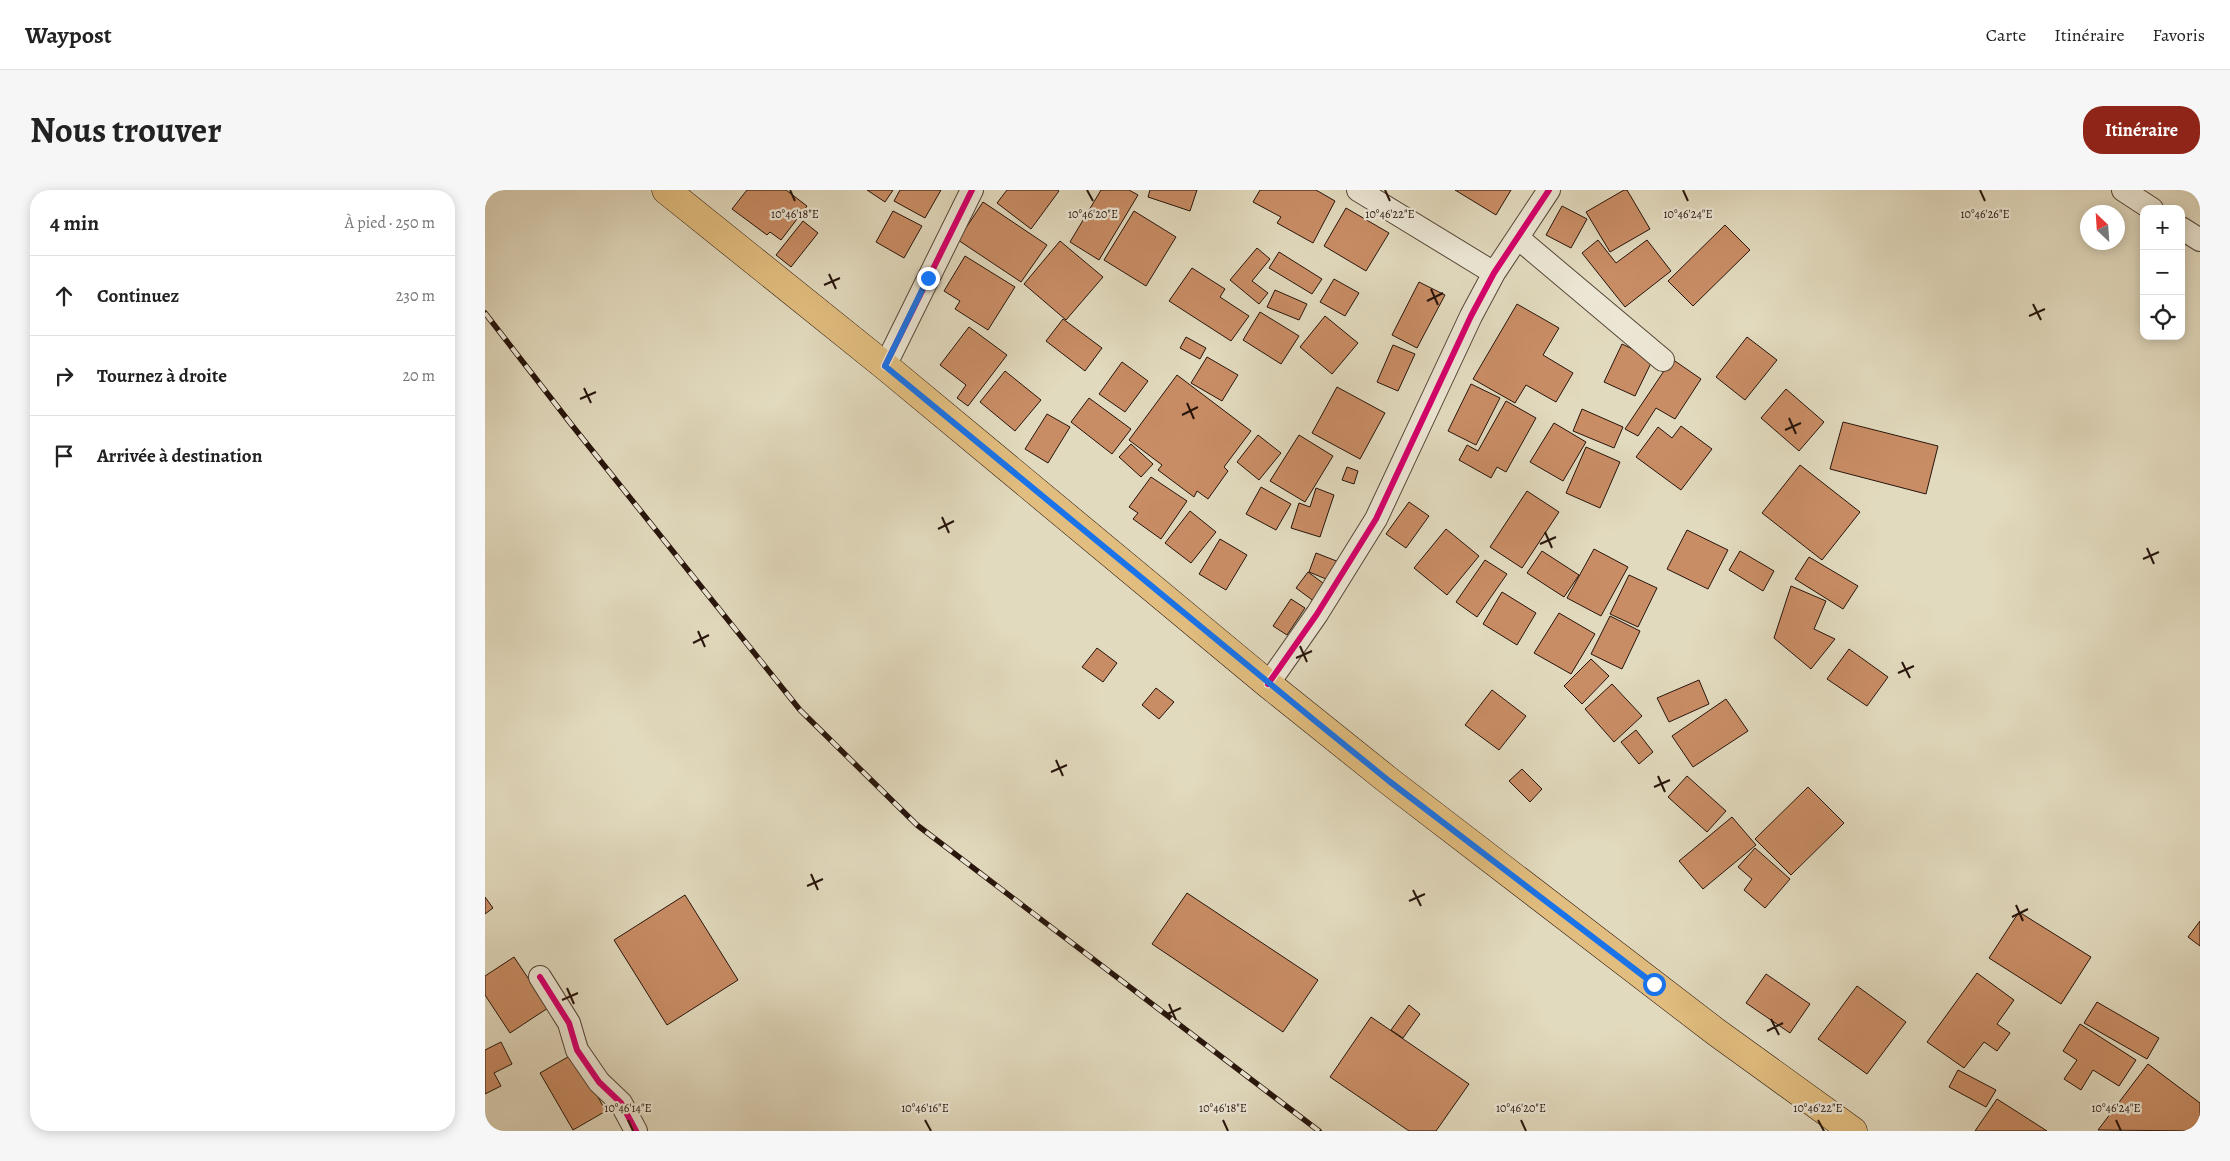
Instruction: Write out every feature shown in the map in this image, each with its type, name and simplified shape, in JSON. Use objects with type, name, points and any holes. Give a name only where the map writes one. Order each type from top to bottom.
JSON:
[{"type":"main road","points":[[666,190],[885,366],[1389,781],[1693,1014],[1853,1131]]},
{"type":"street","points":[[885,366],[971,190]]},
{"type":"street","points":[[1358,190],[1494,273]]},
{"type":"street","points":[[1269,684],[1317,614],[1376,519],[1471,316],[1494,273],[1549,190]]},
{"type":"street","points":[[2123,190],[2146,205]]},
{"type":"street","points":[[2185,231],[2200,240]]},
{"type":"street","points":[[1518,238],[1663,360]]},
{"type":"street","points":[[539,977],[569,1023],[577,1050],[599,1082],[621,1103],[636,1131]]},
{"type":"building","points":[[747,190],[786,190],[807,206],[781,240],[770,232],[767,235],[732,209]]},
{"type":"building","points":[[867,190],[893,190],[885,202]]},
{"type":"building","points":[[900,190],[941,190],[925,218],[894,201]]},
{"type":"building","points":[[1007,190],[1059,191],[1031,229],[997,203]]},
{"type":"building","points":[[1101,190],[1129,190],[1138,195],[1099,260],[1070,242]]},
{"type":"building","points":[[1150,190],[1197,190],[1190,211],[1148,197]]},
{"type":"building","points":[[1260,190],[1316,190],[1335,201],[1313,243],[1277,223],[1281,217],[1253,202]]},
{"type":"building","points":[[1455,190],[1511,190],[1496,215]]},
{"type":"building","points":[[1627,190],[1650,229],[1610,252],[1586,212]]},
{"type":"building","points":[[983,202],[1047,245],[1021,282],[958,240]]},
{"type":"building","points":[[1562,206],[1587,219],[1571,248],[1546,235]]},
{"type":"building","points":[[1346,208],[1389,233],[1366,271],[1324,246]]},
{"type":"building","points":[[893,211],[922,226],[904,258],[876,242]]},
{"type":"building","points":[[1134,211],[1176,237],[1146,286],[1104,260]]},
{"type":"building","points":[[803,221],[818,233],[791,267],[776,255]]},
{"type":"building","points":[[1725,225],[1750,250],[1693,306],[1668,281]]},
{"type":"building","points":[[1598,240],[1616,263],[1647,240],[1671,271],[1625,307],[1582,253]]},
{"type":"building","points":[[1060,241],[1103,277],[1066,320],[1024,284]]},
{"type":"building","points":[[1257,248],[1270,259],[1252,281],[1268,293],[1259,304],[1230,280]]},
{"type":"building","points":[[1279,252],[1322,279],[1312,294],[1269,268]]},
{"type":"building","points":[[965,256],[1015,287],[988,330],[955,309],[960,301],[944,291]]},
{"type":"building","points":[[1192,268],[1225,289],[1220,297],[1249,316],[1231,341],[1169,301]]},
{"type":"building","points":[[1334,279],[1359,293],[1345,316],[1320,302]]},
{"type":"building","points":[[1419,282],[1445,295],[1417,348],[1392,335]]},
{"type":"building","points":[[1275,290],[1307,304],[1299,320],[1267,307]]},
{"type":"building","points":[[1517,304],[1559,328],[1543,355],[1573,373],[1556,402],[1526,385],[1515,403],[1473,379]]},
{"type":"building","points":[[1260,312],[1299,336],[1281,364],[1243,340]]},
{"type":"building","points":[[1325,316],[1358,343],[1332,374],[1300,347]]},
{"type":"building","points":[[1063,319],[1102,348],[1085,371],[1046,341]]},
{"type":"building","points":[[969,327],[1007,355],[968,406],[957,398],[966,385],[940,365]]},
{"type":"building","points":[[1186,337],[1206,348],[1200,359],[1180,348]]},
{"type":"building","points":[[1747,337],[1777,360],[1745,400],[1716,377]]},
{"type":"building","points":[[1622,344],[1653,359],[1635,396],[1604,382]]},
{"type":"building","points":[[1393,345],[1415,354],[1398,391],[1377,382]]},
{"type":"building","points":[[1207,357],[1238,375],[1222,401],[1191,383]]},
{"type":"building","points":[[1672,359],[1701,379],[1675,419],[1656,408],[1638,436],[1625,429]]},
{"type":"building","points":[[1122,362],[1148,381],[1125,412],[1099,394]]},
{"type":"building","points":[[1005,371],[1041,400],[1015,431],[980,402]]},
{"type":"building","points":[[1177,375],[1251,431],[1224,467],[1228,471],[1208,499],[1197,491],[1194,497],[1158,470],[1162,465],[1129,440]]},
{"type":"building","points":[[1471,384],[1500,398],[1476,445],[1448,431]]},
{"type":"building","points":[[1337,387],[1385,413],[1360,459],[1312,433]]},
{"type":"building","points":[[1786,389],[1824,422],[1799,451],[1761,418]]},
{"type":"building","points":[[1089,398],[1131,429],[1112,454],[1071,422]]},
{"type":"building","points":[[1506,401],[1536,418],[1506,472],[1497,467],[1491,478],[1459,460],[1467,445],[1478,451]]},
{"type":"building","points":[[1582,409],[1623,427],[1614,448],[1573,431]]},
{"type":"building","points":[[1047,414],[1070,427],[1048,463],[1025,449]]},
{"type":"building","points":[[1843,422],[1938,446],[1926,494],[1830,469]]},
{"type":"building","points":[[1554,423],[1586,442],[1563,481],[1530,462]]},
{"type":"building","points":[[1681,426],[1712,449],[1681,490],[1636,457],[1658,427],[1672,438]]},
{"type":"building","points":[[1258,435],[1281,453],[1259,480],[1237,462]]},
{"type":"building","points":[[1299,435],[1333,456],[1305,502],[1270,481]]},
{"type":"building","points":[[1131,444],[1153,464],[1141,477],[1119,457]]},
{"type":"building","points":[[1586,447],[1620,462],[1600,508],[1566,493]]},
{"type":"building","points":[[1800,465],[1860,512],[1822,560],[1762,513]]},
{"type":"building","points":[[1347,467],[1358,471],[1354,484],[1342,480]]},
{"type":"building","points":[[1151,477],[1187,501],[1161,539],[1133,519],[1138,513],[1129,507]]},
{"type":"building","points":[[1261,487],[1291,504],[1276,530],[1246,514]]},
{"type":"building","points":[[1316,488],[1334,495],[1320,537],[1291,528],[1299,503],[1310,507]]},
{"type":"building","points":[[1527,491],[1559,512],[1522,568],[1490,547]]},
{"type":"building","points":[[1409,502],[1429,516],[1406,548],[1386,534]]},
{"type":"building","points":[[1190,511],[1216,532],[1191,563],[1165,543]]},
{"type":"building","points":[[1446,529],[1479,556],[1447,595],[1414,568]]},
{"type":"building","points":[[1687,530],[1728,550],[1708,589],[1667,569]]},
{"type":"building","points":[[1220,539],[1247,555],[1226,590],[1199,574]]},
{"type":"building","points":[[1594,549],[1628,567],[1601,616],[1567,598]]},
{"type":"building","points":[[1542,551],[1579,575],[1564,597],[1527,573]]},
{"type":"building","points":[[1740,551],[1774,571],[1763,591],[1729,570]]},
{"type":"building","points":[[1316,553],[1339,562],[1331,581],[1309,572]]},
{"type":"building","points":[[1809,557],[1858,586],[1843,609],[1795,579]]},
{"type":"building","points":[[1485,560],[1507,574],[1477,617],[1456,602]]},
{"type":"building","points":[[1308,572],[1327,586],[1315,602],[1296,588]]},
{"type":"building","points":[[1629,575],[1657,588],[1638,627],[1610,614]]},
{"type":"building","points":[[1791,586],[1826,601],[1814,629],[1835,639],[1811,669],[1774,638]]},
{"type":"building","points":[[1502,592],[1536,613],[1517,645],[1483,624]]},
{"type":"building","points":[[1291,599],[1305,608],[1287,635],[1273,626]]},
{"type":"building","points":[[1559,613],[1595,634],[1571,674],[1534,653]]},
{"type":"building","points":[[1610,616],[1640,631],[1622,669],[1591,654]]},
{"type":"building","points":[[1097,648],[1117,663],[1103,682],[1082,667]]},
{"type":"building","points":[[1849,649],[1888,677],[1867,706],[1827,679]]},
{"type":"building","points":[[1591,659],[1609,676],[1582,704],[1564,686]]},
{"type":"building","points":[[1699,680],[1709,704],[1669,722],[1657,698]]},
{"type":"building","points":[[1612,684],[1642,716],[1614,742],[1585,709]]},
{"type":"building","points":[[1156,688],[1174,702],[1159,719],[1142,705]]},
{"type":"building","points":[[1492,690],[1526,716],[1499,750],[1465,725]]},
{"type":"building","points":[[1726,699],[1748,731],[1693,767],[1672,736]]},
{"type":"building","points":[[1636,730],[1653,752],[1639,764],[1621,742]]},
{"type":"building","points":[[1522,769],[1542,789],[1530,802],[1509,781]]},
{"type":"building","points":[[1687,776],[1726,811],[1707,832],[1668,797]]},
{"type":"building","points":[[1808,787],[1844,823],[1791,875],[1755,839]]},
{"type":"building","points":[[1732,817],[1756,845],[1703,889],[1679,861]]},
{"type":"building","points":[[1755,848],[1790,879],[1765,908],[1744,890],[1752,879],[1738,867]]},
{"type":"building","points":[[1187,893],[1318,980],[1283,1032],[1152,944]]},
{"type":"building","points":[[685,895],[738,980],[667,1025],[614,940]]},
{"type":"building","points":[[485,897],[493,908],[485,914]]},
{"type":"building","points":[[2019,912],[2091,957],[2061,1004],[1989,958]]},
{"type":"building","points":[[2200,921],[2200,946],[2188,937]]},
{"type":"building","points":[[514,957],[548,1008],[510,1033],[485,995],[485,976]]},
{"type":"building","points":[[1977,973],[2014,1000],[1997,1024],[2010,1033],[1997,1051],[1984,1042],[1964,1068],[1927,1042]]},
{"type":"building","points":[[1766,974],[1810,1004],[1790,1033],[1746,1003]]},
{"type":"building","points":[[1857,986],[1906,1022],[1867,1074],[1818,1039]]},
{"type":"building","points":[[2097,1002],[2159,1038],[2147,1059],[2084,1023]]},
{"type":"building","points":[[1409,1005],[1420,1014],[1403,1038],[1391,1030]]},
{"type":"building","points":[[1371,1017],[1469,1084],[1436,1131],[1409,1131],[1330,1077]]},
{"type":"building","points":[[2080,1024],[2136,1060],[2119,1086],[2093,1070],[2081,1090],[2064,1079],[2077,1060],[2063,1051]]},
{"type":"building","points":[[501,1042],[512,1064],[494,1073],[501,1086],[485,1094],[485,1050]]},
{"type":"building","points":[[573,1054],[606,1111],[573,1130],[540,1073]]},
{"type":"building","points":[[2148,1064],[2200,1103],[2200,1131],[2098,1130]]},
{"type":"building","points":[[1958,1070],[1996,1090],[1986,1107],[1949,1087]]},
{"type":"building","points":[[1997,1099],[2047,1131],[1975,1131]]},
{"type":"railway","points":[[485,313],[571,424],[800,710],[917,825],[1319,1131]]},
{"type":"cycle path","points":[[885,366],[972,190]]},
{"type":"cycle path","points":[[1268,684],[1317,614],[1376,519],[1471,316],[1494,273],[1549,190]]},
{"type":"cycle path","points":[[540,977],[569,1023],[577,1050],[599,1082],[621,1103],[636,1131]]},
{"type":"route","points":[[928,278],[885,366],[1389,781],[1654,984]]}]
